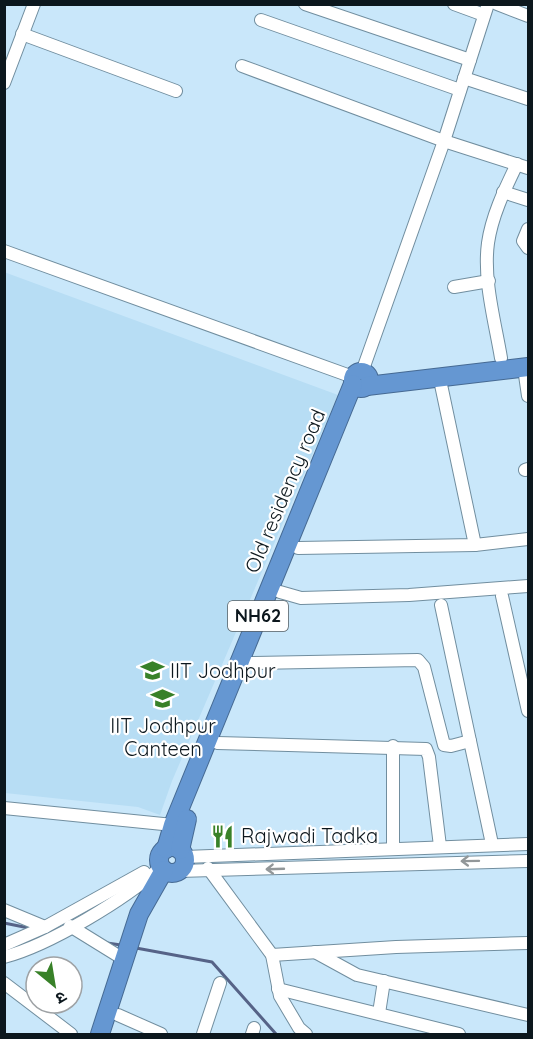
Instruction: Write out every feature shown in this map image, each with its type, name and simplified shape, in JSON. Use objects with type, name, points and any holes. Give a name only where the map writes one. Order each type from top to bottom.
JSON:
[{"type":"highway","points":[[360,381],[501,358],[527,363]]},
{"type":"highway","points":[[360,381],[440,380],[527,363]]},
{"type":"highway","name":"Old residency road","points":[[174,862],[188,816],[298,548],[360,381]]},
{"type":"highway","name":"Old residency road","points":[[174,862],[173,825],[360,381]]},
{"type":"highway","name":"NH62","points":[[100,1035],[139,914],[174,862]]},
{"type":"highway","name":"NH62","points":[[111,1035],[148,918],[174,862]]},
{"type":"street","points":[[4,83],[34,4]]},
{"type":"street","points":[[305,4],[470,60]]},
{"type":"street","points":[[4,251],[360,381],[444,141],[486,10],[454,4]]},
{"type":"street","points":[[497,4],[528,16]]},
{"type":"street","points":[[261,20],[462,84],[528,99]]},
{"type":"street","points":[[22,34],[176,91]]},
{"type":"street","points":[[242,66],[444,141],[523,166],[503,192],[488,242],[489,281],[501,358]]},
{"type":"street","points":[[503,192],[528,200]]},
{"type":"street","points":[[528,229],[523,242],[528,248]]},
{"type":"street","points":[[454,287],[489,281]]},
{"type":"street","points":[[527,363],[528,396]]},
{"type":"street","points":[[440,380],[475,545]]},
{"type":"street","points":[[298,548],[475,545],[528,539]]},
{"type":"street","points":[[280,592],[301,598],[409,595],[528,586]]},
{"type":"street","points":[[502,596],[528,711]]},
{"type":"street","points":[[441,605],[492,844]]},
{"type":"street","points":[[250,663],[418,660],[424,667],[444,745],[451,746],[470,741]]},
{"type":"street","points":[[217,743],[422,748],[429,753],[440,846]]},
{"type":"street","points":[[393,746],[393,849]]},
{"type":"street","points":[[4,808],[173,825]]},
{"type":"street","points":[[4,957],[137,877],[174,862],[440,846],[528,844]]},
{"type":"street","points":[[4,945],[51,930],[146,881],[174,862],[211,872],[528,861]]},
{"type":"street","points":[[174,862],[211,872],[272,958],[277,985],[290,1014],[306,1035]]},
{"type":"street","points":[[4,910],[125,960]]},
{"type":"street","points":[[272,958],[314,952],[528,943]]},
{"type":"street","points":[[314,952],[357,975],[384,984],[528,1015]]},
{"type":"street","points":[[4,983],[71,1035]]},
{"type":"street","points":[[203,1035],[220,983]]},
{"type":"street","points":[[379,1011],[384,984]]},
{"type":"street","points":[[277,985],[379,1011],[459,1035]]},
{"type":"street","points":[[118,1015],[162,1035]]},
{"type":"shaded area","points":[[4,272],[338,395],[172,781],[160,815],[138,807],[5,793]]},
{"type":"waterway","points":[[4,923],[29,928]]},
{"type":"waterway","points":[[107,943],[121,945]]},
{"type":"waterway","points":[[136,948],[212,962],[276,1034]]},
{"type":"place","name":"IIT Jodhpur","points":[[152,671]]},
{"type":"place","name":"IIT Jodhpur Canteen","points":[[163,698]]},
{"type":"place","name":"Rajwadi Tadka","points":[[223,836]]}]
